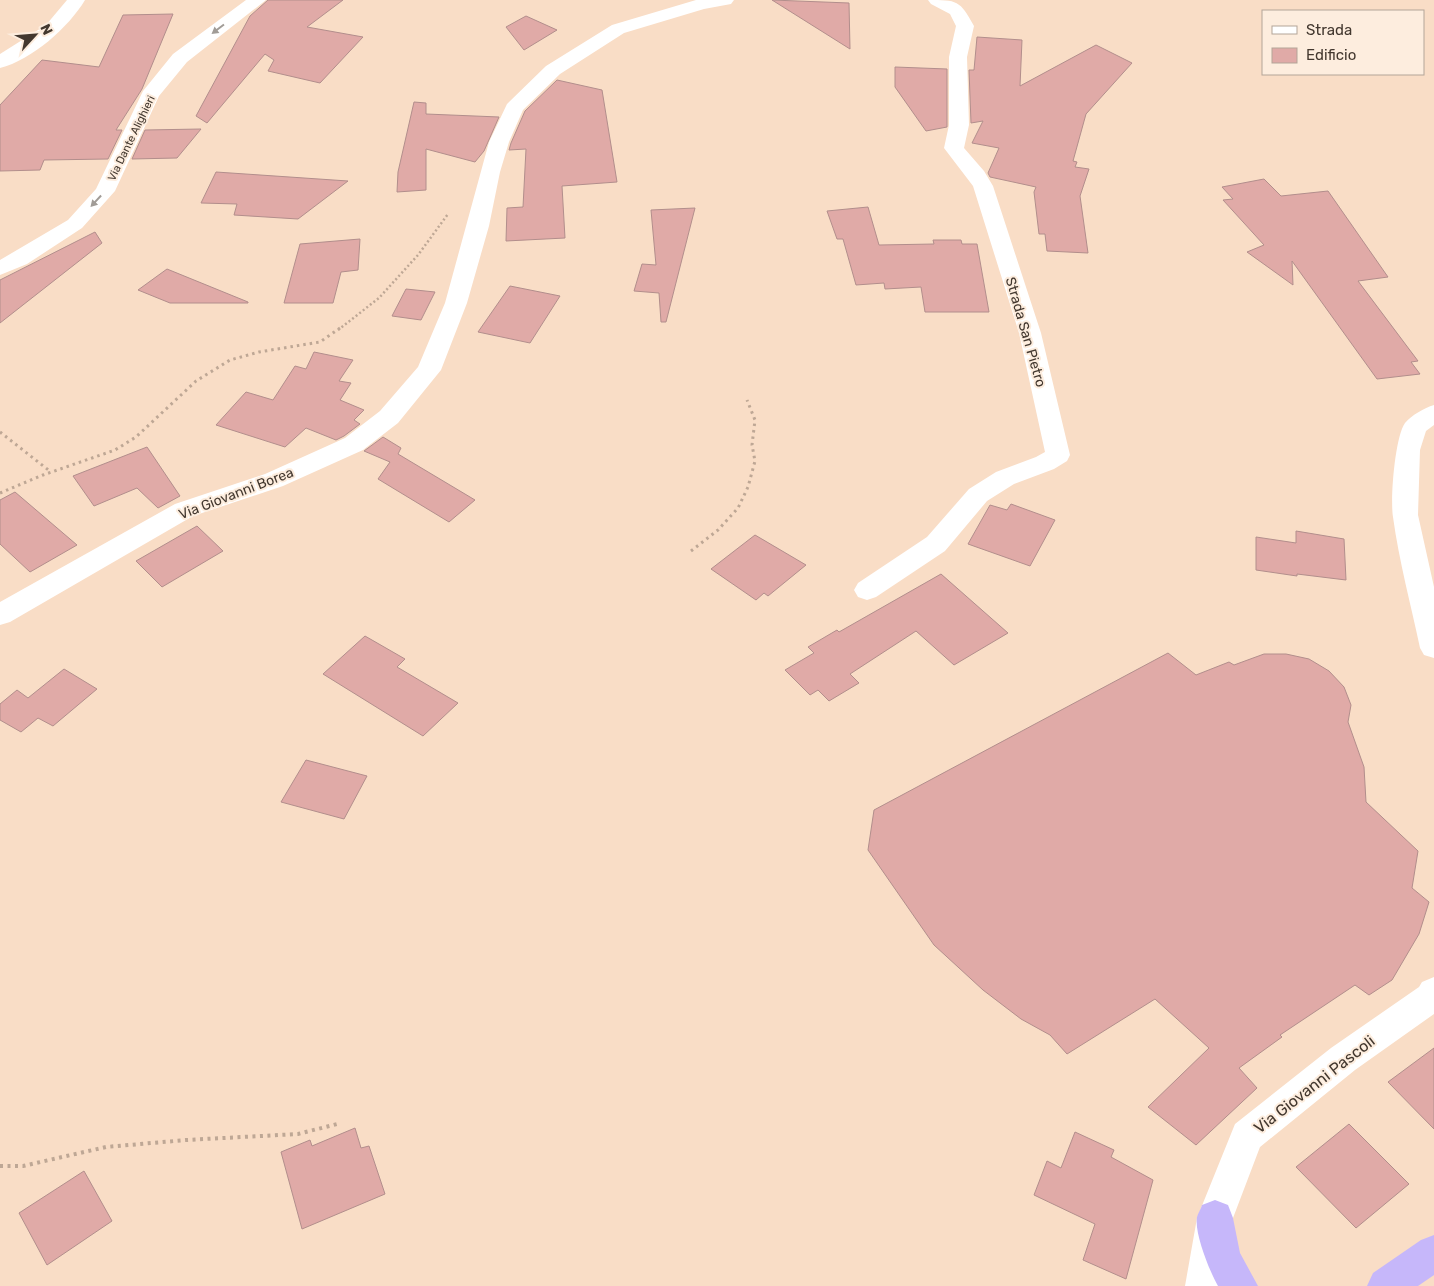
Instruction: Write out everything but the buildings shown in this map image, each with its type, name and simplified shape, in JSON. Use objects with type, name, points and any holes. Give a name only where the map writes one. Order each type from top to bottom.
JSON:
[{"type":"highway","points":[[1215,1218],[1223,1259],[1239,1286]]},
{"type":"highway","points":[[1386,1286],[1434,1253]]},
{"type":"street","points":[[0,62],[41,38],[70,11],[76,0]]},
{"type":"street","name":"Via Dante Alighieri","points":[[0,268],[19,259],[75,224],[105,191],[150,95],[180,58],[256,0]]},
{"type":"street","points":[[490,172],[499,142],[514,108],[553,70],[618,29],[701,4],[725,0]]},
{"type":"street","name":"Strada San Pietro","points":[[867,590],[936,544],[978,495],[1005,478],[1045,463],[1058,455],[1030,333],[983,186],[977,174],[954,148],[959,125],[958,57],[965,26],[957,11],[937,0]]},
{"type":"street","name":"Via Giovanni Borea","points":[[0,615],[184,510],[274,480],[354,444],[389,417],[429,370],[456,303],[478,226],[490,172]]},
{"type":"street","points":[[1434,413],[1415,427],[1408,450],[1405,515],[1434,648]]},
{"type":"street","name":"Via Giovanni Pascoli","points":[[1204,1286],[1215,1218],[1247,1136],[1343,1059],[1431,997],[1434,992]]},
{"type":"path","points":[[0,493],[51,472],[115,450],[136,437],[196,381],[230,360],[259,352],[320,342],[330,336],[379,298],[418,255],[469,186],[481,174],[490,172]]},
{"type":"path","points":[[692,551],[725,523],[738,508],[748,487],[755,461],[752,445],[755,420],[747,400]]},
{"type":"path","points":[[0,432],[51,472]]},
{"type":"path","points":[[0,1166],[23,1166],[106,1147],[186,1140],[298,1134],[337,1124]]}]
